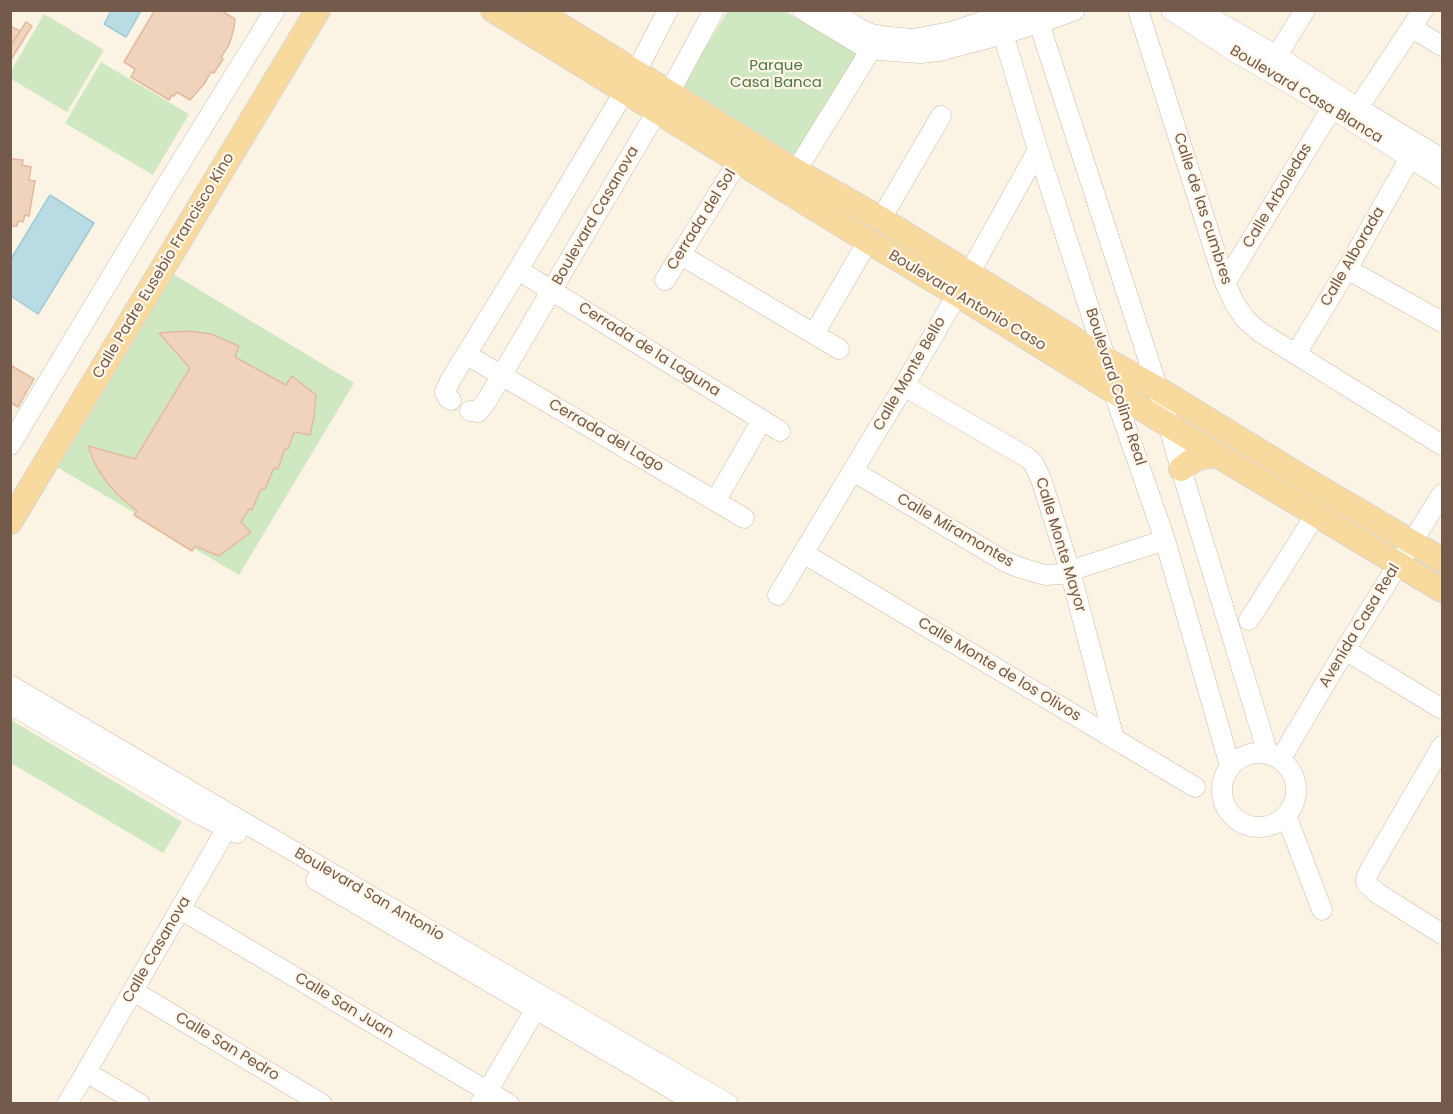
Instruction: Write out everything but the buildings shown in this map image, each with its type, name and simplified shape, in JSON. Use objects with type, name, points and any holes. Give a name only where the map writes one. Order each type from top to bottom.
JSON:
[{"type":"main road","name":"Calle Padre Eusebio Francisco Kino","points":[[10,522],[318,10]]},
{"type":"main road","name":"Boulevard Antonio Caso","points":[[493,10],[544,25],[663,102],[739,160],[868,242],[963,284],[1106,360],[1443,560]]},
{"type":"main road","name":"Boulevard Antonio Caso","points":[[663,102],[796,171],[881,219],[963,284],[1113,390],[1443,590]]},
{"type":"main road","points":[[1181,470],[1200,457],[1217,455]]},
{"type":"street","points":[[10,445],[275,10]]},
{"type":"street","points":[[451,400],[446,395],[446,389],[630,81],[668,10]]},
{"type":"street","name":"Boulevard Casanova","points":[[470,411],[476,413],[481,409],[502,376],[663,102],[714,10]]},
{"type":"street","points":[[803,10],[851,41],[872,48],[920,53],[939,51],[1023,10]]},
{"type":"street","points":[[830,10],[866,32],[913,39],[997,21],[1075,10]]},
{"type":"street","name":"Calle de las cumbres","points":[[1138,10],[1225,283],[1234,304],[1246,320],[1260,332],[1443,445]]},
{"type":"street","name":"Boulevard Casa Blanca","points":[[1171,10],[1358,108],[1443,159]]},
{"type":"street","name":"Boulevard Casa Blanca","points":[[1197,10],[1332,108],[1443,178]]},
{"type":"street","points":[[1272,63],[1305,10]]},
{"type":"street","points":[[1358,108],[1422,10]]},
{"type":"street","points":[[1036,17],[1158,389],[1181,470],[1274,757]]},
{"type":"street","name":"Boulevard Colina Real","points":[[997,21],[1106,360],[1113,390],[1165,540],[1230,766]]},
{"type":"street","points":[[1412,28],[1443,46]]},
{"type":"street","points":[[796,171],[872,48]]},
{"type":"street","name":"Calle Arboledas","points":[[1225,283],[1332,108]]},
{"type":"street","points":[[881,219],[941,116]]},
{"type":"street","name":"Calle Monte Bello","points":[[778,595],[904,386],[1038,150]]},
{"type":"street","name":"Calle Alborada","points":[[1296,354],[1410,158]]},
{"type":"street","name":"Cerrada del Sol","points":[[665,280],[739,160]]},
{"type":"street","points":[[814,334],[868,242]]},
{"type":"street","points":[[681,255],[839,349]]},
{"type":"street","points":[[1347,269],[1439,313]]},
{"type":"street","name":"Cerrada de la Laguna","points":[[518,270],[780,431]]},
{"type":"street","name":"Cerrada del Lago","points":[[467,355],[744,518]]},
{"type":"street","name":"Calle Monte Mayor","points":[[904,386],[1028,458],[1034,464],[1042,482],[1070,571],[1114,739]]},
{"type":"street","points":[[716,500],[762,420]]},
{"type":"street","name":"Calle Miramontes","points":[[853,471],[1004,561],[1045,575],[1060,574],[1165,540]]},
{"type":"street","name":"Avenida Casa Real","points":[[1274,757],[1345,650],[1443,494]]},
{"type":"street","points":[[1249,620],[1316,514]]},
{"type":"street","name":"Calle Monte de los Olivos","points":[[803,553],[1195,786]]},
{"type":"street","points":[[1345,650],[1443,709]]},
{"type":"street","name":"Boulevard San Antonio","points":[[10,685],[535,1010],[697,1104]]},
{"type":"street","name":"Boulevard San Antonio","points":[[10,704],[199,814],[230,822],[728,1104]]},
{"type":"street","points":[[1443,746],[1366,880],[1371,888],[1443,934]]},
{"type":"street","points":[[1251,754],[1274,757],[1291,771],[1296,786],[1294,802],[1279,822],[1260,828],[1246,825],[1234,818],[1223,802],[1221,792],[1225,774],[1230,766],[1244,756],[1251,754]]},
{"type":"street","points":[[184,803],[230,822]]},
{"type":"street","points":[[1286,815],[1322,910]]},
{"type":"street","name":"Calle Casanova","points":[[67,1104],[230,822]]},
{"type":"street","name":"Calle San Juan","points":[[180,909],[484,1097],[509,1104]]},
{"type":"street","name":"Calle San Pedro","points":[[133,991],[322,1104]]},
{"type":"street","points":[[484,1097],[535,1010]]},
{"type":"street","points":[[86,1072],[140,1104]]},
{"type":"green space","name":"Parque Casa Banca","points":[[728,11],[785,11],[854,52],[857,66],[800,158],[681,87]]},
{"type":"green space","points":[[44,14],[104,50],[67,112],[11,79],[11,71]]},
{"type":"green space","points":[[101,62],[189,114],[153,175],[65,123]]},
{"type":"green space","points":[[173,274],[354,383],[239,575],[57,467]]},
{"type":"green space","points":[[11,720],[182,822],[163,853],[11,763]]},
{"type":"water","points":[[111,10],[141,11],[126,37],[104,24]]},
{"type":"water","points":[[50,195],[94,223],[38,314],[11,296],[11,259]]}]
